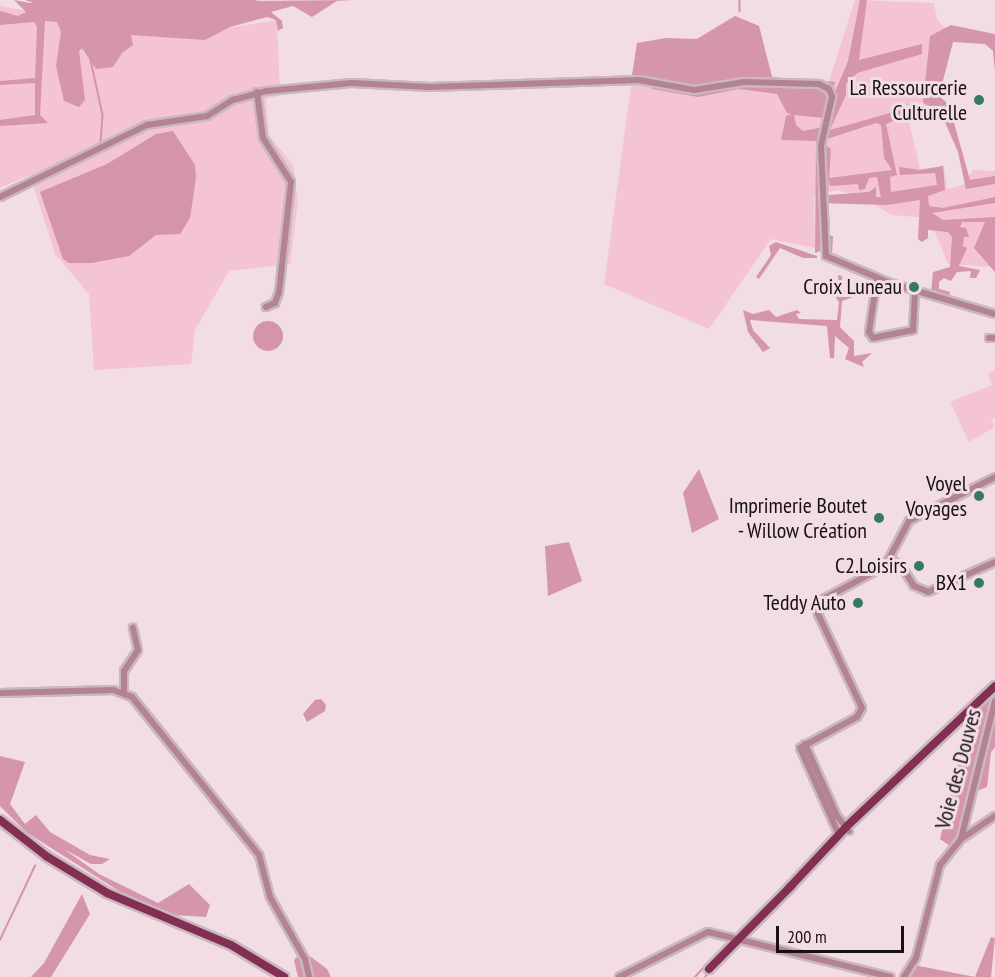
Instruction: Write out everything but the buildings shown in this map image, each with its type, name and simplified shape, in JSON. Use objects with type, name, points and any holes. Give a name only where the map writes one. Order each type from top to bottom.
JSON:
[{"type":"main road","points":[[789,888],[994,683]]},
{"type":"main road","points":[[0,820],[46,856],[107,893],[231,945],[284,977]]},
{"type":"main road","points":[[701,977],[839,835],[848,829]]},
{"type":"street","points":[[0,197],[147,125],[207,116],[233,100],[257,92],[352,83],[430,87],[633,80],[694,90],[744,82],[819,84],[832,97],[821,146],[824,252],[837,264],[915,291],[995,314]]},
{"type":"street","points":[[257,92],[263,138],[291,182],[279,292],[275,303],[266,307]]},
{"type":"street","points":[[878,278],[869,332],[873,338],[913,330],[915,291]]},
{"type":"street","points":[[839,835],[800,752],[805,744],[857,717],[862,708],[818,614],[816,603],[881,568],[891,559],[902,529],[909,521],[995,477]]},
{"type":"street","points":[[891,559],[902,567],[914,586],[928,592],[995,562]]},
{"type":"street","points":[[133,628],[138,650],[124,671],[124,691],[256,850],[277,916],[304,959],[309,977]]},
{"type":"street","points":[[0,693],[124,691]]},
{"type":"street","name":"Voie des Douves","points":[[904,977],[916,958],[940,865],[961,839],[995,701]]},
{"type":"street","points":[[805,744],[848,829]]},
{"type":"street","points":[[0,815],[7,826]]},
{"type":"street","points":[[961,839],[995,816]]},
{"type":"street","points":[[619,977],[702,933],[891,977]]},
{"type":"shaded area","points":[[14,0],[30,3],[354,0],[337,1],[312,17],[293,6],[271,12],[282,21],[283,28],[278,31],[276,20],[267,17],[230,27],[205,40],[131,35],[133,45],[122,53],[113,67],[96,69],[82,48],[79,51],[85,100],[79,107],[64,101],[56,66],[61,32],[57,22],[45,21],[40,115],[48,123],[0,126],[0,120],[35,115],[35,83],[0,85],[0,81],[35,78],[37,27],[34,22],[0,25],[0,11],[18,16],[26,12]]},
{"type":"shaded area","points":[[25,0],[259,0],[218,9],[82,20]]},
{"type":"shaded area","points":[[855,0],[934,3],[937,19],[950,34],[935,111],[919,107],[907,113],[920,169],[944,166],[947,189],[963,185],[973,170],[995,171],[995,267],[948,264],[929,218],[892,215],[859,196],[836,190],[814,197],[815,248],[771,239],[709,329],[604,284],[637,43],[697,39],[735,16],[759,26],[772,77],[829,81]]},
{"type":"shaded area","points":[[860,0],[867,0],[859,60],[922,44],[922,54],[857,73],[846,84],[846,95],[827,136],[830,130],[904,109],[905,116],[886,124],[897,175],[890,177],[891,192],[937,185],[935,173],[900,175],[899,167],[920,170],[943,166],[945,190],[928,196],[929,206],[943,208],[995,197],[995,203],[932,213],[943,220],[995,217],[995,272],[974,248],[985,222],[962,222],[960,227],[966,228],[969,237],[964,237],[963,246],[967,248],[959,266],[980,270],[976,278],[970,278],[971,271],[957,272],[951,281],[944,278],[939,282],[939,289],[950,292],[949,297],[931,293],[933,272],[950,267],[952,237],[948,232],[928,230],[928,238],[922,242],[918,239],[920,200],[887,205],[820,203],[821,234],[833,236],[832,255],[828,243],[820,243],[820,251],[815,253],[816,141],[781,140],[786,116],[792,114],[787,113],[777,94],[739,89],[698,97],[652,89],[650,77],[632,75],[637,43],[666,38],[697,39],[735,16],[759,26],[772,77],[835,82],[824,118],[848,61]],"holes":[[[794,115],[824,118],[819,128],[803,131],[796,125]],[[876,123],[881,125],[884,158],[892,170],[829,178],[831,149],[825,145],[827,139]],[[877,177],[881,197],[876,197],[876,187],[869,192],[828,195],[829,179],[830,186],[858,184],[859,190],[865,189],[869,178]]]},
{"type":"shaded area","points":[[0,6],[135,31],[228,28],[277,20],[280,96],[266,99],[269,135],[293,165],[298,201],[290,264],[229,271],[195,330],[191,364],[94,370],[89,294],[55,254],[30,175],[0,188]]},
{"type":"shaded area","points":[[951,25],[995,34],[995,72],[993,51],[985,44],[953,42],[939,96],[952,107],[941,111],[923,103],[930,36]]},
{"type":"shaded area","points":[[953,119],[970,180],[995,176],[995,184],[966,189],[958,152],[944,120]]},
{"type":"shaded area","points":[[173,131],[195,165],[196,178],[190,218],[180,234],[156,235],[129,256],[92,263],[69,263],[63,259],[40,192],[107,164],[156,134]]},
{"type":"shaded area","points":[[776,242],[817,256],[817,258],[803,258],[780,248],[759,279],[756,277],[771,255],[769,246]]},
{"type":"shaded area","points":[[838,275],[842,276],[842,292],[853,290],[853,297],[842,301],[840,327],[854,341],[854,356],[872,353],[862,362],[864,367],[845,359],[849,348],[835,336],[834,358],[830,358],[827,326],[750,320],[753,330],[770,348],[763,352],[748,332],[743,310],[753,314],[769,310],[776,317],[797,310],[801,313],[796,314],[799,319],[837,320],[839,302],[833,294],[839,292]]},
{"type":"shaded area","points":[[268,321],[279,325],[283,336],[279,347],[268,351],[257,347],[253,336],[257,325]]},
{"type":"shaded area","points":[[995,370],[995,419],[991,419],[995,427],[969,442],[950,402],[992,385],[988,374]]},
{"type":"shaded area","points":[[699,469],[719,519],[692,533],[683,493]]},
{"type":"shaded area","points":[[569,542],[582,581],[548,596],[545,546]]},
{"type":"shaded area","points":[[995,688],[995,747],[991,752],[987,787],[975,792],[960,837],[950,846],[940,839],[970,713]]},
{"type":"shaded area","points":[[321,699],[326,705],[325,711],[307,722],[303,714],[315,700]]},
{"type":"shaded area","points":[[0,756],[25,762],[10,804],[25,824],[36,815],[50,832],[90,855],[110,859],[102,864],[91,864],[64,849],[99,874],[158,903],[189,884],[210,905],[206,917],[172,915],[122,893],[26,832],[0,806]]},
{"type":"shaded area","points":[[82,894],[90,914],[51,977],[31,977],[44,963]]},
{"type":"shaded area","points":[[991,937],[995,938],[991,977],[975,977]]},
{"type":"shaded area","points":[[303,951],[327,969],[331,977],[298,977],[294,960]]},
{"type":"shaded area","points":[[914,965],[975,977],[908,977]]},
{"type":"waterway","points":[[740,0],[740,11]]},
{"type":"waterway","points":[[82,19],[103,115],[101,143]]},
{"type":"waterway","points":[[0,940],[35,866]]},
{"type":"waterway","points":[[695,977],[710,961]]},
{"type":"waterway","points":[[705,977],[710,972]]},
{"type":"place","name":"La Ressourcerie Culturelle","points":[[979,100]]},
{"type":"place","name":"Croix Luneau","points":[[914,287]]},
{"type":"place","name":"Voyel Voyages","points":[[979,496]]},
{"type":"place","name":"Imprimerie Boutet - Willow Création","points":[[879,518]]},
{"type":"place","name":"C2.Loisirs","points":[[919,566]]},
{"type":"place","name":"BX1","points":[[979,583]]},
{"type":"place","name":"Teddy Auto","points":[[858,603]]}]
